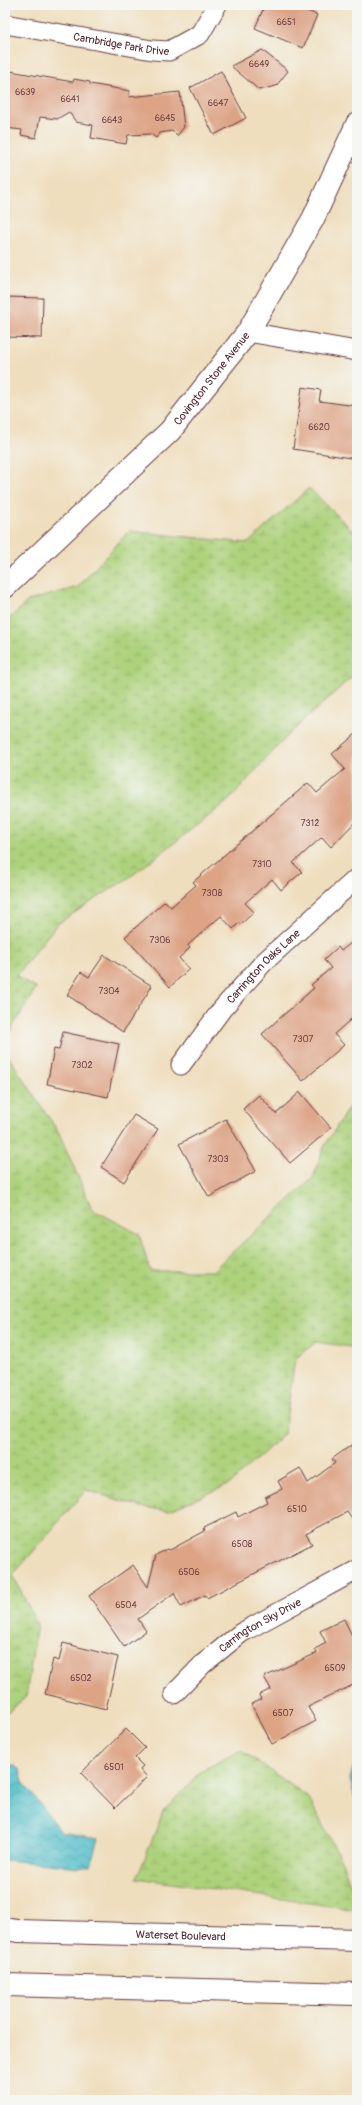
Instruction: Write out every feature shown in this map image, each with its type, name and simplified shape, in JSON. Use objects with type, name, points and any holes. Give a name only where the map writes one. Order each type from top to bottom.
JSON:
[{"type":"street","name":"Cambridge Park Drive","points":[[5,24],[152,50],[170,51],[200,34],[217,5]]},
{"type":"street","name":"Covington Stone Avenue","points":[[5,587],[170,431],[248,332],[313,219],[357,124]]},
{"type":"street","points":[[248,332],[357,351]]},
{"type":"street","name":"Carrington Oaks Lane","points":[[181,1065],[222,1009],[264,962],[357,878]]},
{"type":"street","name":"Carrington Sky Drive","points":[[174,1694],[203,1664],[241,1633],[357,1570]]},
{"type":"street","name":"Waterset Boulevard","points":[[5,1929],[18,1931],[357,1940]]},
{"type":"street","points":[[5,1984],[357,1994]]},
{"type":"green space","points":[[309,488],[357,535],[357,672],[288,735],[227,802],[130,877],[57,924],[16,976],[36,988],[5,1040],[5,623],[28,601],[78,587],[129,531],[248,543]]},
{"type":"green space","points":[[5,1051],[59,1133],[92,1209],[139,1234],[150,1271],[212,1271],[313,1178],[324,1147],[357,1094],[357,1348],[316,1342],[295,1359],[284,1434],[230,1484],[168,1511],[142,1507],[86,1490],[13,1575],[37,1624],[26,1697],[5,1715]]},
{"type":"green space","points":[[241,1750],[308,1797],[341,1860],[357,1902],[357,1910],[137,1878],[163,1812],[201,1771]]},
{"type":"water","points":[[8,1761],[20,1770],[23,1782],[61,1832],[98,1838],[91,1865],[79,1867],[5,1860],[5,1762]]},
{"type":"water","points":[[357,1762],[357,1806],[350,1779],[354,1765]]},
{"type":"building","points":[[265,5],[293,5],[317,15],[303,48],[255,28]]},
{"type":"building","points":[[262,50],[288,71],[276,86],[259,90],[231,66]]},
{"type":"building","points":[[10,71],[73,82],[74,79],[90,82],[90,84],[130,91],[129,97],[180,92],[184,127],[177,136],[172,131],[160,133],[156,138],[151,134],[128,135],[126,144],[91,138],[93,125],[76,122],[69,112],[57,119],[40,117],[36,138],[21,135],[22,130],[5,128],[5,105]]},
{"type":"building","points":[[221,71],[246,118],[214,135],[190,88]]},
{"type":"building","points":[[5,297],[43,298],[42,338],[5,337]]},
{"type":"building","points":[[302,387],[321,390],[319,401],[357,406],[357,459],[293,449]]},
{"type":"building","points":[[357,733],[357,820],[331,847],[322,837],[293,863],[302,872],[281,890],[272,879],[245,903],[254,912],[241,924],[239,923],[233,929],[221,916],[188,945],[190,948],[179,958],[189,969],[170,987],[125,937],[165,901],[171,907],[196,885],[193,882],[308,783],[317,793],[345,769],[332,754]]},
{"type":"building","points":[[357,938],[357,1014],[334,1034],[344,1045],[303,1081],[262,1034],[314,988],[311,985],[331,968],[324,960],[338,947],[341,951]]},
{"type":"building","points":[[104,955],[152,986],[123,1032],[67,995],[81,972],[89,977]]},
{"type":"building","points":[[63,1032],[119,1044],[108,1097],[47,1084],[54,1049],[59,1050]]},
{"type":"building","points":[[300,1092],[331,1128],[290,1163],[243,1109],[259,1095],[276,1114]]},
{"type":"building","points":[[134,1115],[158,1129],[124,1182],[101,1167]]},
{"type":"building","points":[[226,1119],[256,1171],[209,1197],[179,1144]]},
{"type":"building","points":[[357,1441],[357,1526],[347,1512],[306,1534],[312,1544],[207,1598],[205,1595],[181,1607],[174,1593],[138,1619],[146,1631],[124,1647],[89,1596],[133,1565],[148,1587],[156,1555],[167,1549],[170,1550],[205,1531],[204,1528],[236,1512],[238,1517],[267,1502],[265,1497],[282,1489],[278,1481],[300,1468],[308,1483],[335,1463],[332,1459]]},
{"type":"building","points":[[344,1619],[357,1646],[357,1683],[308,1707],[316,1721],[272,1744],[251,1704],[261,1699],[259,1695],[271,1689],[264,1677],[317,1653],[315,1649],[326,1643],[320,1631]]},
{"type":"building","points":[[63,1643],[118,1657],[106,1709],[45,1694],[53,1659],[59,1661]]},
{"type":"building","points":[[126,1729],[145,1748],[135,1758],[143,1766],[140,1769],[147,1777],[115,1808],[81,1773]]}]
